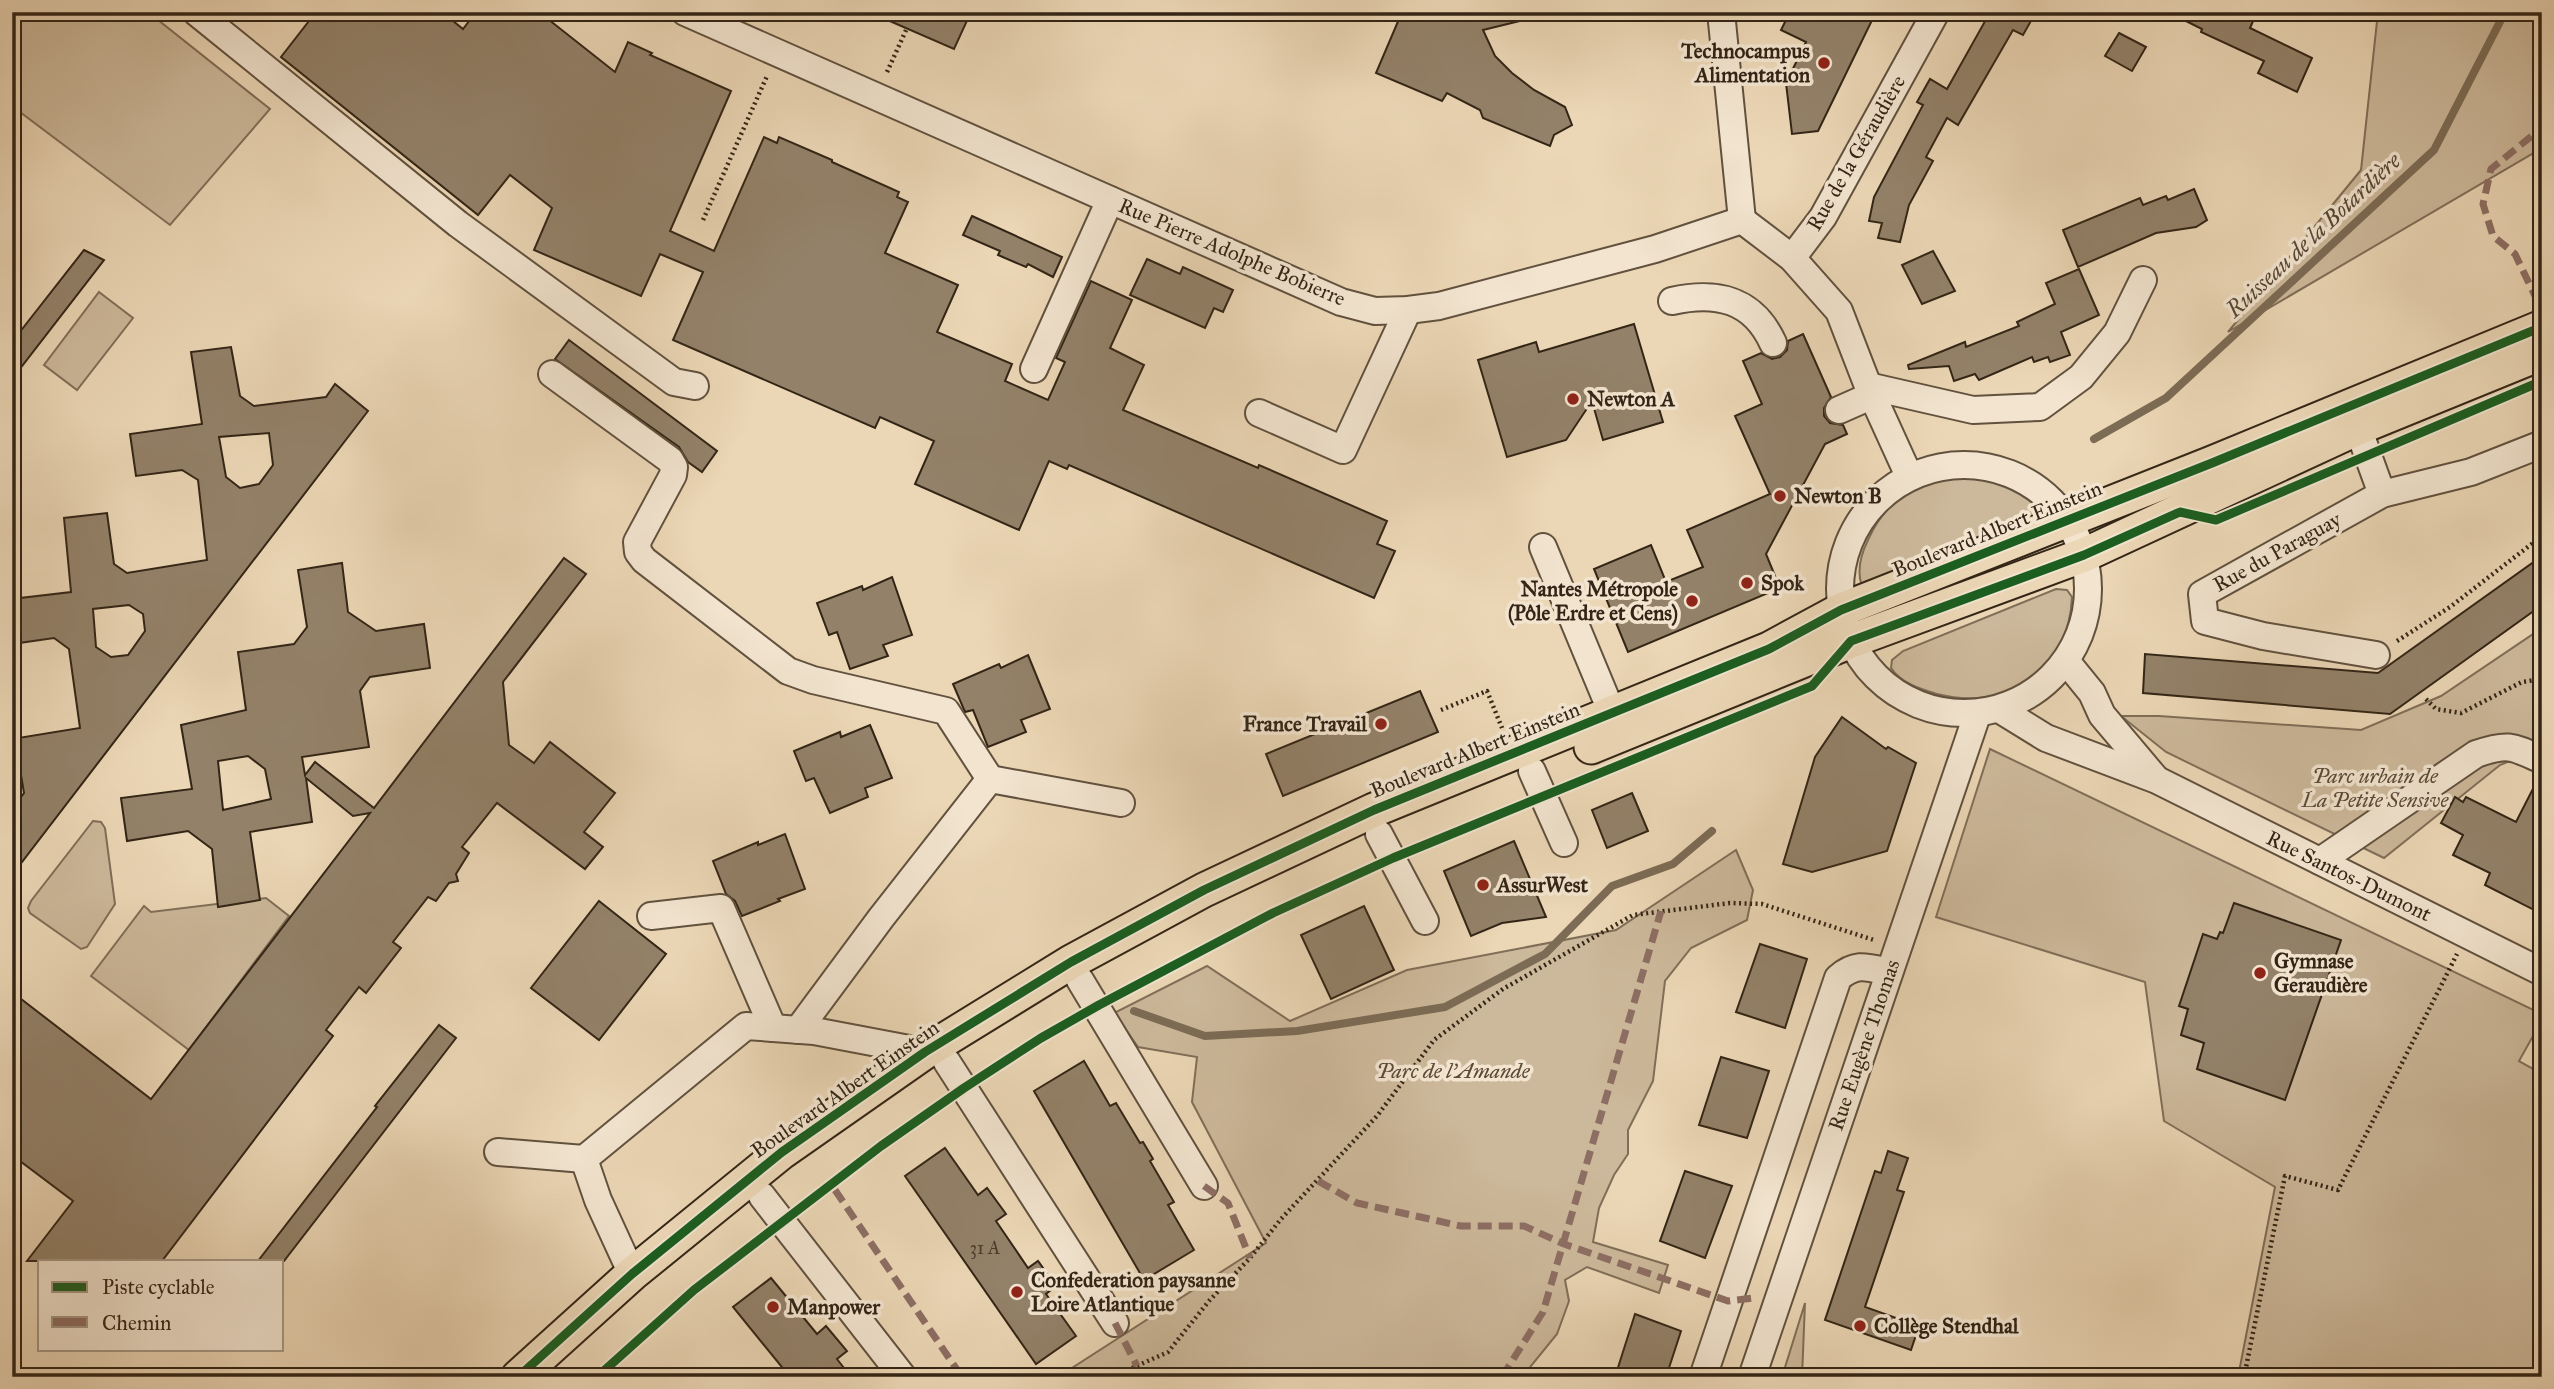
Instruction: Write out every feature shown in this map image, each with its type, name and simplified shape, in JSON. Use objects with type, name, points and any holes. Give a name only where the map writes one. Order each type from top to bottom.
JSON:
[{"type":"main road","name":"Boulevard Albert Einstein","points":[[518,1377],[632,1274],[782,1152],[936,1057],[1212,909],[1379,834],[1612,713],[1769,649],[1842,610],[2542,327]]},
{"type":"main road","name":"Boulevard Albert Einstein","points":[[549,1377],[660,1279],[936,1057],[1071,962],[1204,890],[1374,810],[1522,762],[2084,555],[2358,428],[2542,353]]},
{"type":"street","points":[[197,12],[458,224],[674,382],[695,386]]},
{"type":"street","name":"Rue Pierre Adolphe Bobierre","points":[[685,12],[1341,302],[1375,311],[1439,306],[1655,249],[1742,220]]},
{"type":"street","points":[[1721,12],[1742,220],[1792,258],[1839,310],[1909,476]]},
{"type":"street","name":"Rue de la Géraudière","points":[[1792,258],[1823,217],[1936,12]]},
{"type":"street","points":[[1034,369],[1110,200]]},
{"type":"street","points":[[1839,410],[1871,390],[1973,410],[2040,407],[2081,377],[2110,342],[2143,280]]},
{"type":"street","points":[[1672,301],[1694,296],[1723,298],[1737,304],[1758,320],[1768,331],[1773,343]]},
{"type":"street","points":[[1258,413],[1343,450],[1408,310]]},
{"type":"street","points":[[552,374],[670,460],[674,467],[673,475],[637,542],[638,552],[644,560],[788,671],[813,680],[946,711],[990,779],[1121,803]]},
{"type":"street","points":[[2358,428],[2382,494]]},
{"type":"street","name":"Rue du Paraguay","points":[[2376,655],[2263,636],[2205,621],[2202,593],[2382,494],[2470,472],[2542,444]]},
{"type":"street","points":[[1963,463],[2002,470],[2022,478],[2045,493],[2068,519],[2084,555],[2089,584],[2085,620],[2066,661],[2049,680],[2031,694],[1988,712],[1945,712],[1911,702],[1875,676],[1851,641],[1842,610],[1840,578],[1847,546],[1866,515],[1888,491],[1909,476],[1928,469],[1963,463]]},
{"type":"street","points":[[1543,547],[1612,713]]},
{"type":"street","name":"Rue Santos-Dumont","points":[[2066,661],[2092,693],[2102,715],[2157,780]]},
{"type":"street","name":"Rue Santos-Dumont","points":[[1988,712],[2046,738],[2157,780],[2542,972]]},
{"type":"street","name":"Rue Eugène Thomas","points":[[1752,1377],[1889,971],[1988,712]]},
{"type":"street","points":[[2320,861],[2476,754],[2498,746],[2515,747],[2542,760]]},
{"type":"street","points":[[1522,762],[1563,843]]},
{"type":"street","points":[[786,1029],[881,918],[990,779]]},
{"type":"street","points":[[1379,834],[1425,921]]},
{"type":"street","points":[[651,916],[722,908],[786,1029]]},
{"type":"street","points":[[1703,1377],[1838,978],[1848,970],[1862,966],[1889,971]]},
{"type":"street","points":[[1080,980],[1204,1186]]},
{"type":"street","points":[[498,1152],[584,1159],[746,1026],[814,1031],[936,1057],[1115,1323]]},
{"type":"street","points":[[584,1159],[598,1200],[632,1274]]},
{"type":"street","points":[[762,1196],[903,1377]]},
{"type":"path","points":[[887,72],[906,28]]},
{"type":"path","points":[[703,220],[778,53]]},
{"type":"path","points":[[2376,655],[2450,607],[2542,536]]},
{"type":"path","points":[[2426,699],[2436,709],[2461,713],[2522,682],[2542,679]]},
{"type":"path","points":[[1441,710],[1488,691],[1522,762]]},
{"type":"path","points":[[1112,1377],[1168,1352],[1281,1219],[1377,1116],[1434,1040],[1503,989],[1633,915],[1730,903],[1762,904],[1875,940]]},
{"type":"path","points":[[2244,1377],[2285,1176],[2338,1191],[2467,934]]},
{"type":"green space","points":[[12,12],[148,12],[270,109],[170,225],[12,106]]},
{"type":"green space","points":[[2378,12],[2542,12],[2542,148],[2228,332],[2361,170]]},
{"type":"green space","points":[[99,292],[133,318],[77,390],[44,365]]},
{"type":"green space","points":[[1966,471],[1996,477],[2015,485],[2040,503],[2041,512],[1864,585],[1861,583],[1860,566],[1866,545],[1876,526],[1895,501],[1920,483],[1934,477]]},
{"type":"green space","points":[[2056,589],[2067,590],[2072,597],[2068,623],[2059,646],[2046,665],[2030,680],[2010,691],[1987,697],[1963,698],[1937,694],[1905,681],[1891,668],[1892,660],[1903,651]]},
{"type":"green space","name":"Parc urbain de La Petite Sensive","points":[[2542,628],[2542,748],[2500,765],[2384,858],[2166,752],[2121,716],[2159,716],[2361,730],[2441,696]]},
{"type":"green space","points":[[1990,749],[2542,1014],[2542,1020],[2519,1061],[2542,1074],[2542,1377],[2238,1377],[2275,1187],[2164,1121],[2145,982],[1936,917]]},
{"type":"green space","points":[[93,821],[101,822],[105,828],[115,904],[87,947],[81,949],[30,913],[28,908]]},
{"type":"green space","name":"Parc de l'Amande","points":[[1736,850],[1753,890],[1747,920],[1691,948],[1665,981],[1653,1081],[1628,1130],[1628,1154],[1614,1175],[1599,1208],[1593,1242],[1668,1265],[1659,1293],[1587,1267],[1565,1280],[1569,1301],[1557,1334],[1522,1377],[1058,1377],[1266,1243],[1192,1102],[1197,1057],[1138,1047],[1114,1013],[1207,966],[1290,1021],[1407,970],[1616,930]]},
{"type":"green space","points":[[266,898],[289,916],[189,1050],[91,976],[144,906],[151,912]]},
{"type":"green space","points":[[1805,1303],[1802,1377],[1782,1377]]},
{"type":"building","points":[[316,12],[442,12],[463,29],[476,12],[539,12],[615,72],[628,42],[652,53],[650,55],[731,91],[670,231],[714,251],[764,137],[777,143],[779,137],[832,160],[899,192],[897,197],[908,202],[885,253],[958,285],[937,332],[1012,364],[1005,381],[1048,400],[1065,362],[1056,358],[1091,281],[1132,300],[1110,348],[1144,365],[1123,410],[1387,521],[1377,544],[1395,551],[1374,598],[1069,465],[1067,469],[1049,461],[1019,530],[915,484],[934,441],[880,417],[875,428],[673,340],[703,272],[660,254],[641,296],[534,250],[552,208],[510,175],[478,215],[281,57]]},
{"type":"building","points":[[869,12],[971,12],[954,49]]},
{"type":"building","points":[[1402,12],[1523,12],[1524,20],[1483,30],[1495,56],[1534,90],[1565,107],[1572,125],[1554,135],[1550,146],[1483,118],[1480,110],[1447,93],[1442,101],[1376,73]]},
{"type":"building","name":"Technocampus Alimentation","points":[[1790,12],[1876,12],[1818,131],[1792,134],[1786,83],[1806,42],[1781,30]]},
{"type":"building","points":[[1981,12],[2036,12],[2023,35],[2013,30],[1958,125],[1947,118],[1926,157],[1933,161],[1909,205],[1900,242],[1878,238],[1882,223],[1869,221],[1874,197],[1923,105],[1917,102],[1930,79],[1947,89],[1988,16]]},
{"type":"building","points":[[2168,12],[2238,12],[2254,19],[2250,28],[2312,58],[2297,92],[2258,73],[2264,61],[2201,32],[2202,29]]},
{"type":"building","points":[[2119,33],[2146,47],[2132,71],[2105,56]]},
{"type":"building","points":[[2194,189],[2207,220],[2196,227],[2156,233],[2078,267],[2063,230],[2140,198],[2143,205],[2166,196],[2168,200]]},
{"type":"building","points":[[972,216],[1062,257],[1053,277],[1028,264],[1026,267],[998,255],[1000,251],[963,235]]},
{"type":"building","points":[[84,250],[104,260],[12,379],[12,342]]},
{"type":"building","points":[[1933,251],[1955,291],[1922,304],[1902,265]]},
{"type":"building","points":[[1147,259],[1180,274],[1183,267],[1233,290],[1223,312],[1214,308],[1205,328],[1130,295]]},
{"type":"building","points":[[2079,269],[2099,315],[2061,332],[2070,355],[2050,362],[2048,357],[2034,362],[2032,357],[1979,380],[1975,374],[1954,381],[1949,366],[1909,369],[1908,365],[1965,342],[1966,347],[2019,326],[2017,322],[2055,304],[2046,283]]},
{"type":"building","name":"Newton A","points":[[1634,324],[1663,422],[1603,440],[1592,401],[1566,440],[1507,457],[1478,360],[1536,342],[1539,352]]},
{"type":"building","name":"Newton B","points":[[1803,334],[1831,397],[1824,408],[1824,416],[1830,423],[1843,425],[1847,434],[1825,444],[1766,554],[1780,588],[1628,652],[1594,569],[1651,545],[1666,582],[1703,567],[1687,530],[1770,494],[1735,416],[1762,404],[1743,361],[1761,353],[1772,359],[1780,357],[1787,350],[1788,341]]},
{"type":"building","points":[[569,340],[717,451],[702,472],[688,462],[679,447],[555,359]]},
{"type":"building","points":[[231,347],[240,396],[254,406],[326,397],[335,384],[368,411],[12,875],[12,809],[24,793],[21,775],[12,769],[12,739],[80,728],[69,649],[54,638],[12,644],[12,599],[71,592],[64,518],[107,513],[114,564],[127,573],[207,560],[198,480],[182,470],[136,476],[130,434],[202,424],[191,352]],"holes":[[[269,433],[273,465],[259,484],[240,488],[226,477],[219,437]],[[129,605],[143,614],[145,631],[128,655],[111,657],[96,647],[93,609]]]},
{"type":"building","points":[[2542,556],[2542,605],[2390,714],[2143,693],[2145,654],[2378,673]]},
{"type":"building","points":[[564,558],[586,574],[503,682],[509,745],[534,763],[550,742],[615,793],[584,832],[603,847],[585,869],[497,803],[462,847],[469,853],[456,874],[458,881],[449,883],[436,901],[428,897],[393,942],[401,948],[366,993],[359,987],[326,1030],[333,1036],[163,1260],[27,1261],[73,1201],[12,1155],[12,992],[151,1099],[370,813],[353,816],[306,778],[312,822],[250,832],[260,900],[218,907],[212,849],[188,831],[127,841],[121,798],[192,789],[181,725],[246,710],[238,652],[294,644],[307,627],[298,570],[342,563],[348,612],[376,631],[424,624],[430,668],[370,677],[360,691],[369,747],[302,757],[305,775],[315,762],[374,808]],"holes":[[[248,756],[265,769],[271,799],[223,810],[218,761]]]},
{"type":"building","points":[[892,577],[912,635],[883,645],[888,656],[850,669],[837,632],[829,635],[817,603],[862,586],[863,590]]},
{"type":"building","points":[[1028,655],[1050,709],[1021,720],[1026,732],[988,747],[973,710],[965,712],[953,684],[999,664],[1001,668]]},
{"type":"building","points":[[1420,691],[1438,732],[1283,796],[1266,754]]},
{"type":"building","points":[[1842,717],[1886,749],[1888,747],[1916,763],[1887,851],[1812,872],[1783,864],[1815,757]]},
{"type":"building","points":[[870,725],[892,778],[865,788],[868,797],[830,813],[814,778],[806,781],[794,751],[840,732],[841,737]]},
{"type":"building","points":[[2540,775],[2542,914],[2485,885],[2490,873],[2453,855],[2463,835],[2441,823],[2455,797],[2463,802],[2466,797],[2516,822]]},
{"type":"building","points":[[1632,793],[1648,831],[1607,848],[1592,810]]},
{"type":"building","points":[[785,834],[805,889],[742,916],[735,901],[726,894],[713,861]]},
{"type":"building","points":[[1514,841],[1546,917],[1502,923],[1471,936],[1444,871]]},
{"type":"building","points":[[599,901],[666,954],[599,1040],[531,988]]},
{"type":"building","name":"Gymnase Geraudière","points":[[2234,903],[2341,940],[2285,1100],[2197,1069],[2204,1043],[2181,1035],[2188,1009],[2179,1006],[2203,934],[2217,939],[2220,932],[2223,933]]},
{"type":"building","points":[[1364,906],[1394,970],[1331,999],[1301,935]]},
{"type":"building","points":[[1760,944],[1807,959],[1785,1028],[1736,1012]]},
{"type":"building","points":[[439,1025],[456,1038],[284,1261],[259,1260],[377,1107],[375,1106]]},
{"type":"building","points":[[1721,1057],[1769,1071],[1747,1138],[1699,1125]]},
{"type":"building","points":[[1084,1061],[1110,1106],[1116,1103],[1153,1159],[1150,1161],[1174,1202],[1168,1205],[1194,1250],[1144,1280],[1034,1091]]},
{"type":"building","points":[[945,1148],[978,1195],[987,1188],[1006,1214],[996,1221],[1028,1268],[1038,1261],[1056,1286],[1046,1294],[1076,1336],[1036,1364],[905,1176]]},
{"type":"building","points":[[1888,1151],[1908,1158],[1897,1190],[1904,1192],[1865,1307],[1919,1326],[1911,1350],[1825,1320],[1875,1171],[1881,1173]]},
{"type":"building","points":[[1685,1171],[1732,1186],[1705,1258],[1660,1241]]},
{"type":"building","points":[[771,1278],[817,1334],[826,1326],[847,1351],[837,1359],[851,1377],[790,1377],[733,1307]]},
{"type":"building","points":[[1635,1314],[1681,1331],[1666,1377],[1615,1377]]},
{"type":"waterway","name":"Ruisseau de la Botardière","points":[[2094,439],[2166,398],[2434,150],[2505,12]]},
{"type":"waterway","name":"Ruisseau de la Botardière","points":[[1134,1011],[1205,1036],[1297,1031],[1445,1007],[1545,954],[1612,886],[1673,864],[1712,831]]},
{"type":"marked path","points":[[2538,302],[2515,254],[2493,236],[2483,204],[2491,169],[2533,135],[2542,117]]},
{"type":"marked path","points":[[1502,1377],[1543,1312],[1661,911]]},
{"type":"marked path","points":[[1318,1181],[1357,1203],[1461,1226],[1524,1226],[1564,1244],[1728,1301],[1753,1298]]},
{"type":"marked path","points":[[1204,1186],[1228,1203],[1250,1258]]},
{"type":"marked path","points":[[835,1190],[962,1377]]},
{"type":"marked path","points":[[1115,1323],[1137,1366]]},
{"type":"cycle path","points":[[518,1377],[632,1274],[782,1152],[925,1052],[1071,962],[1204,890],[1374,810],[1769,649],[1841,610],[2212,463],[2542,327]]},
{"type":"cycle path","points":[[597,1377],[694,1290],[881,1146],[964,1088],[1041,1038],[1099,1005],[1273,913],[1393,858],[1812,686],[1851,641],[2084,555],[2180,512],[2216,520],[2542,381]]},
{"type":"place","name":"Technocampus Alimentation","points":[[1824,63]]},
{"type":"place","name":"Newton A","points":[[1573,399]]},
{"type":"place","name":"Newton B","points":[[1780,496]]},
{"type":"place","name":"Spok","points":[[1747,583]]},
{"type":"place","name":"Nantes Métropole (Pôle Erdre et Cens)","points":[[1692,601]]},
{"type":"place","name":"France Travail","points":[[1381,724]]},
{"type":"place","name":"AssurWest","points":[[1483,885]]},
{"type":"place","name":"Gymnase Geraudière","points":[[2260,973]]},
{"type":"place","name":"Confederation paysanne Loire Atlantique","points":[[1017,1292]]},
{"type":"place","name":"Manpower","points":[[773,1307]]},
{"type":"place","name":"Collège Stendhal","points":[[1860,1326]]}]
